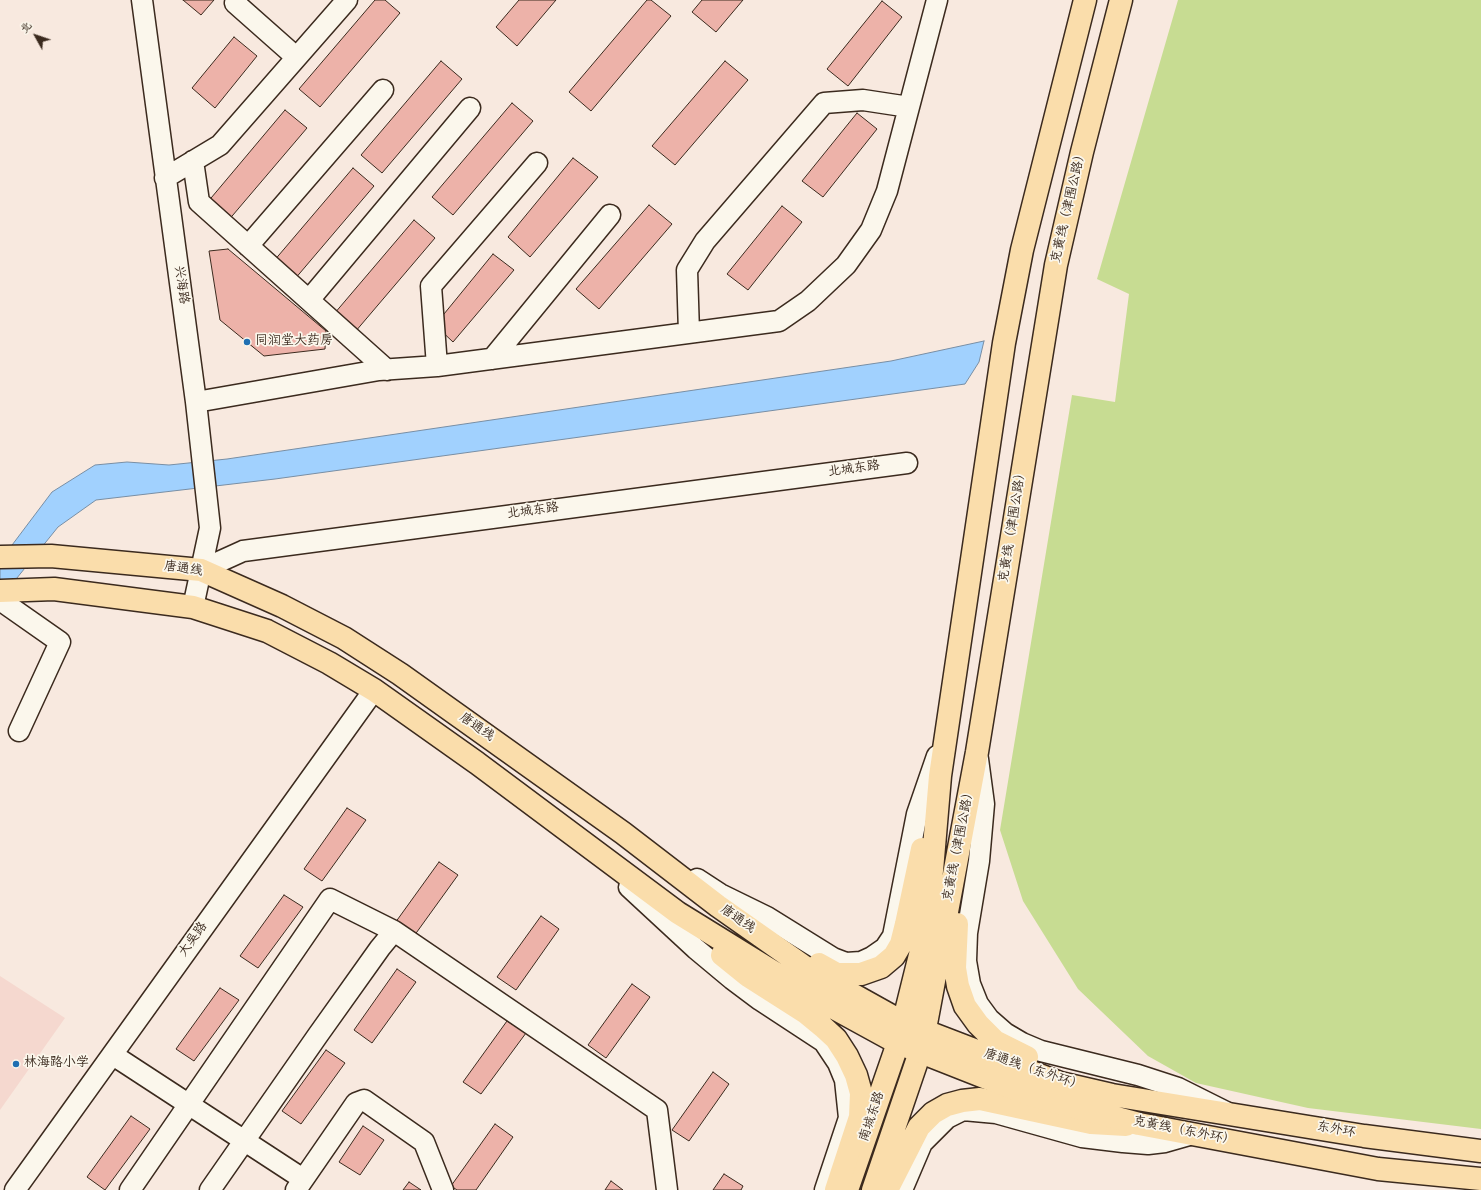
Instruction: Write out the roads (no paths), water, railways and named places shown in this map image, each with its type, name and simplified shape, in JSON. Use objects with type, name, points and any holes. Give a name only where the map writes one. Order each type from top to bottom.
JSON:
[{"type":"main road","name":"克黄线（津围公路）","points":[[898,1043],[921,951],[929,901],[940,776],[1004,343],[1022,250],[1085,0]]},
{"type":"main road","name":"克黄线（津围公路）","points":[[920,1052],[977,752],[1056,265],[1082,152],[1121,0]]},
{"type":"main road","name":"唐通线","points":[[0,557],[51,556],[201,570],[282,606],[344,638],[400,674],[624,833],[718,906],[809,970],[904,1023]]},
{"type":"main road","name":"唐通线","points":[[0,590],[54,589],[193,607],[267,631],[329,663],[374,690],[477,763],[678,913],[814,998],[898,1043]]},
{"type":"main road","points":[[718,906],[757,924],[836,974],[861,974],[882,967],[894,956],[901,944],[940,776]]},
{"type":"main road","points":[[967,807],[955,968],[958,986],[965,1006],[978,1024],[995,1041],[1014,1052],[1050,1066],[1191,1107]]},
{"type":"main road","points":[[678,913],[701,939],[748,976],[806,1013],[823,1027],[836,1039],[847,1056],[856,1075],[861,1093],[860,1117],[836,1190]]},
{"type":"main road","name":"唐通线（东外环）","points":[[904,1023],[1060,1083],[1112,1095],[1191,1107]]},
{"type":"main road","name":"克黄线（东外环）","points":[[898,1043],[1030,1095],[1139,1124],[1378,1169],[1481,1179]]},
{"type":"main road","name":"南城东路","points":[[847,1190],[898,1043]]},
{"type":"main road","name":"南城东路","points":[[874,1190],[920,1052]]},
{"type":"main road","points":[[887,1190],[919,1127],[932,1113],[947,1105],[962,1101],[980,1099],[1091,1123],[1112,1125],[1139,1124]]},
{"type":"main road","name":"东外环","points":[[1191,1107],[1364,1136],[1481,1151]]},
{"type":"street","name":"兴海路","points":[[142,0],[196,402],[210,528],[201,570]]},
{"type":"street","points":[[237,0],[235,3],[296,57]]},
{"type":"street","points":[[165,178],[220,144],[347,0]]},
{"type":"street","points":[[196,402],[387,370],[437,366],[779,321],[808,301],[846,265],[871,230],[887,191],[937,0]]},
{"type":"street","points":[[248,246],[383,90]]},
{"type":"street","points":[[689,333],[687,270],[705,241],[824,103],[863,100],[909,106]]},
{"type":"street","points":[[309,300],[470,108]]},
{"type":"street","points":[[193,161],[199,202],[387,370]]},
{"type":"street","points":[[437,366],[431,286],[537,163]]},
{"type":"street","points":[[492,359],[610,215]]},
{"type":"street","name":"北城东路","points":[[201,570],[242,551],[907,462]]},
{"type":"street","points":[[193,607],[201,570]]},
{"type":"street","points":[[0,600],[60,642],[19,731]]},
{"type":"street","name":"大吴路","points":[[15,1190],[374,690]]},
{"type":"street","points":[[624,833],[652,847],[700,882],[767,917],[833,958],[846,963],[861,962],[872,957],[885,948],[893,936],[917,814],[948,724]]},
{"type":"street","points":[[977,752],[984,804],[981,841],[967,933],[966,960],[970,984],[978,1004],[985,1014],[1005,1033],[1022,1043],[1041,1051],[1138,1075],[1178,1088],[1198,1096],[1227,1113]]},
{"type":"street","points":[[610,861],[631,889],[714,964],[760,1000],[824,1042],[838,1063],[845,1080],[849,1118],[825,1190]]},
{"type":"street","points":[[130,1190],[330,899],[394,931],[657,1110],[667,1190]]},
{"type":"street","points":[[210,1190],[243,1140],[375,954],[394,931]]},
{"type":"street","points":[[112,1055],[243,1140],[300,1185],[356,1103],[364,1100],[424,1142],[443,1190]]},
{"type":"street","points":[[902,1190],[922,1143],[947,1118],[963,1110],[996,1113],[1082,1137],[1123,1142],[1148,1144],[1165,1142],[1193,1134]]},
{"type":"water","points":[[984,341],[979,362],[965,384],[275,479],[96,500],[58,527],[0,599],[0,561],[52,492],[95,465],[127,462],[169,465],[227,459],[891,361]]},
{"type":"place","name":"同润堂大药房","points":[[247,342]]},
{"type":"place","name":"林海路小学","points":[[16,1064]]}]
